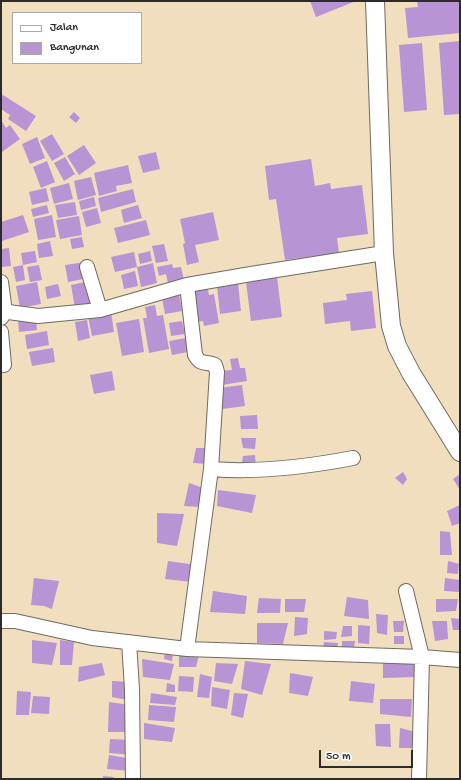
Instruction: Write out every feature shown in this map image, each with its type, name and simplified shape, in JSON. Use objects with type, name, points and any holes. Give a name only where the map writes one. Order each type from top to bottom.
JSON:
[{"type":"main road","points":[[375,1],[384,253],[391,326],[397,346],[411,373],[460,452]]},
{"type":"street","points":[[1,282],[2,314],[38,316],[100,310],[187,285],[384,253]]},
{"type":"street","points":[[87,267],[100,310]]},
{"type":"street","points":[[187,285],[195,355],[201,363],[215,365],[217,372],[211,469],[187,649]]},
{"type":"street","points":[[1,332],[4,365]]},
{"type":"street","points":[[211,469],[238,471],[281,469],[353,458]]},
{"type":"street","points":[[406,591],[422,657],[419,779]]},
{"type":"street","points":[[1,621],[15,621],[92,638],[187,649],[422,657],[460,660]]},
{"type":"street","points":[[129,642],[132,689],[133,779]]},
{"type":"building","points":[[310,1],[356,1],[316,17]]},
{"type":"building","points":[[417,1],[460,1],[460,33],[408,38],[405,8],[418,7]]},
{"type":"building","points":[[460,41],[460,114],[444,115],[439,43]]},
{"type":"building","points":[[422,43],[427,110],[404,112],[399,45]]},
{"type":"building","points":[[3,95],[36,116],[26,131],[8,119],[10,115],[1,109],[1,97]]},
{"type":"building","points":[[74,112],[80,118],[76,123],[69,117]]},
{"type":"building","points":[[1,120],[6,128],[10,125],[20,139],[2,152]]},
{"type":"building","points":[[52,134],[64,154],[52,161],[40,141]]},
{"type":"building","points":[[37,137],[45,158],[30,164],[22,144]]},
{"type":"building","points":[[84,145],[96,163],[79,175],[67,156]]},
{"type":"building","points":[[156,152],[160,169],[143,173],[138,156]]},
{"type":"building","points":[[65,157],[75,174],[64,181],[54,163]]},
{"type":"building","points":[[311,159],[315,186],[330,183],[331,189],[362,185],[368,234],[337,238],[339,253],[285,260],[276,199],[269,200],[265,166]]},
{"type":"building","points":[[47,161],[55,182],[41,188],[33,167]]},
{"type":"building","points":[[128,165],[132,183],[116,186],[117,191],[99,196],[94,173]]},
{"type":"building","points":[[91,177],[96,195],[78,200],[74,181]]},
{"type":"building","points":[[69,183],[73,199],[54,204],[50,188]]},
{"type":"building","points":[[46,188],[49,201],[32,205],[29,192]]},
{"type":"building","points":[[133,189],[136,202],[101,212],[98,198]]},
{"type":"building","points":[[94,197],[96,206],[81,210],[79,201]]},
{"type":"building","points":[[75,202],[77,215],[58,218],[55,205]]},
{"type":"building","points":[[47,205],[49,213],[33,217],[31,209]]},
{"type":"building","points":[[138,205],[142,218],[124,223],[121,210]]},
{"type":"building","points":[[97,208],[101,223],[86,227],[82,212]]},
{"type":"building","points":[[213,212],[219,240],[195,245],[199,262],[187,265],[183,244],[185,243],[180,219]]},
{"type":"building","points":[[23,215],[29,232],[2,241],[1,222]]},
{"type":"building","points":[[52,215],[56,237],[38,240],[34,219]]},
{"type":"building","points":[[79,216],[82,235],[60,239],[56,220]]},
{"type":"building","points":[[146,220],[150,235],[118,243],[114,228]]},
{"type":"building","points":[[82,237],[84,247],[72,249],[70,239]]},
{"type":"building","points":[[50,241],[53,256],[39,258],[37,244]]},
{"type":"building","points":[[164,244],[168,261],[156,263],[152,246]]},
{"type":"building","points":[[9,248],[11,266],[1,267],[1,249]]},
{"type":"building","points":[[35,251],[37,262],[23,265],[21,253]]},
{"type":"building","points":[[150,251],[152,261],[140,264],[138,254]]},
{"type":"building","points":[[134,252],[137,267],[115,272],[111,257]]},
{"type":"building","points":[[85,262],[88,278],[68,282],[65,265]]},
{"type":"building","points":[[153,263],[157,283],[141,287],[137,267]]},
{"type":"building","points":[[172,264],[173,268],[181,267],[184,280],[168,283],[166,274],[159,276],[157,267]]},
{"type":"building","points":[[23,265],[25,280],[16,282],[13,267]]},
{"type":"building","points":[[39,265],[42,280],[30,282],[27,267]]},
{"type":"building","points":[[135,271],[138,286],[124,289],[121,275]]},
{"type":"building","points":[[277,277],[282,317],[251,321],[246,282]]},
{"type":"building","points":[[90,281],[94,304],[75,308],[71,285]]},
{"type":"building","points":[[37,282],[41,304],[20,308],[16,286]]},
{"type":"building","points":[[238,283],[241,311],[220,314],[217,286]]},
{"type":"building","points":[[58,284],[61,296],[47,299],[45,287]]},
{"type":"building","points":[[207,286],[209,295],[214,294],[219,323],[204,326],[203,321],[196,322],[191,289]]},
{"type":"building","points":[[372,291],[376,328],[351,331],[350,321],[325,324],[323,303],[347,300],[346,294]]},
{"type":"building","points":[[179,294],[182,311],[165,314],[162,298]]},
{"type":"building","points":[[155,305],[157,316],[163,315],[169,349],[149,353],[143,318],[147,318],[145,307]]},
{"type":"building","points":[[111,312],[114,332],[92,336],[88,316]]},
{"type":"building","points":[[36,318],[37,330],[19,332],[18,320]]},
{"type":"building","points":[[139,319],[144,352],[122,356],[116,323]]},
{"type":"building","points":[[87,320],[90,338],[78,341],[75,322]]},
{"type":"building","points":[[182,321],[185,334],[171,336],[169,323]]},
{"type":"building","points":[[47,331],[49,345],[27,349],[25,335]]},
{"type":"building","points":[[191,337],[193,351],[172,355],[169,341]]},
{"type":"building","points":[[53,348],[55,362],[32,366],[29,352]]},
{"type":"building","points":[[238,358],[240,368],[245,368],[247,381],[222,385],[220,371],[232,370],[230,359]]},
{"type":"building","points":[[112,371],[115,390],[94,394],[90,375]]},
{"type":"building","points":[[242,385],[245,406],[222,409],[219,388]]},
{"type":"building","points":[[257,415],[258,429],[241,429],[240,416]]},
{"type":"building","points":[[241,438],[256,438],[255,449],[243,448]]},
{"type":"building","points":[[196,448],[212,448],[209,464],[193,463]]},
{"type":"building","points":[[255,455],[256,468],[241,467],[243,456]]},
{"type":"building","points":[[403,472],[407,479],[403,485],[395,478]]},
{"type":"building","points":[[460,474],[460,490],[453,479]]},
{"type":"building","points":[[189,483],[206,489],[201,507],[184,506]]},
{"type":"building","points":[[218,490],[256,495],[252,513],[217,506]]},
{"type":"building","points":[[460,505],[460,523],[452,526],[447,511]]},
{"type":"building","points":[[157,513],[184,514],[177,546],[157,543]]},
{"type":"building","points":[[440,531],[450,532],[452,555],[440,555]]},
{"type":"building","points":[[168,561],[196,565],[192,582],[165,579]]},
{"type":"building","points":[[448,561],[459,564],[458,574],[447,573]]},
{"type":"building","points":[[34,578],[59,581],[52,609],[44,606],[31,605]]},
{"type":"building","points":[[445,578],[460,580],[460,592],[444,591]]},
{"type":"building","points":[[213,591],[247,596],[245,614],[210,612]]},
{"type":"building","points":[[347,597],[368,600],[369,619],[344,616]]},
{"type":"building","points":[[259,598],[281,599],[280,613],[257,613]]},
{"type":"building","points":[[285,599],[306,599],[304,612],[285,612]]},
{"type":"building","points":[[436,599],[458,599],[456,611],[436,612]]},
{"type":"building","points":[[376,614],[388,615],[387,635],[377,633]]},
{"type":"building","points":[[295,617],[308,618],[307,634],[294,636]]},
{"type":"building","points":[[451,618],[460,619],[460,630],[453,630]]},
{"type":"building","points":[[393,621],[404,621],[403,632],[394,632]]},
{"type":"building","points":[[432,621],[447,621],[448,639],[435,641]]},
{"type":"building","points":[[257,623],[288,623],[283,644],[257,643]]},
{"type":"building","points":[[358,625],[370,626],[369,644],[358,643]]},
{"type":"building","points":[[343,626],[352,626],[352,636],[341,637]]},
{"type":"building","points":[[324,631],[337,632],[336,639],[324,640]]},
{"type":"building","points":[[394,636],[404,636],[404,644],[394,644]]},
{"type":"building","points":[[32,640],[57,643],[52,665],[32,663]]},
{"type":"building","points":[[60,640],[74,642],[72,665],[60,665]]},
{"type":"building","points":[[342,641],[355,641],[354,648],[342,649]]},
{"type":"building","points":[[324,642],[338,643],[337,650],[323,649]]},
{"type":"building","points":[[165,651],[173,653],[172,661],[164,659]]},
{"type":"building","points":[[179,654],[199,655],[196,667],[179,667]]},
{"type":"building","points":[[142,659],[174,664],[170,680],[143,677]]},
{"type":"building","points":[[245,661],[271,664],[262,695],[241,689]]},
{"type":"building","points":[[383,661],[419,662],[416,677],[383,678]]},
{"type":"building","points":[[102,663],[105,675],[78,682],[79,667]]},
{"type":"building","points":[[216,663],[238,664],[232,684],[214,681]]},
{"type":"building","points":[[290,673],[313,677],[308,696],[289,693]]},
{"type":"building","points":[[200,674],[212,677],[209,698],[197,697]]},
{"type":"building","points":[[179,676],[194,677],[193,692],[178,691]]},
{"type":"building","points":[[112,681],[131,682],[127,700],[112,697]]},
{"type":"building","points":[[351,681],[375,684],[373,703],[349,701]]},
{"type":"building","points":[[167,683],[175,685],[175,692],[166,692]]},
{"type":"building","points":[[212,687],[230,690],[227,709],[211,706]]},
{"type":"building","points":[[17,691],[31,692],[29,715],[16,715]]},
{"type":"building","points":[[151,693],[177,697],[175,705],[150,703]]},
{"type":"building","points":[[234,693],[248,694],[243,718],[231,715]]},
{"type":"building","points":[[33,696],[50,697],[49,714],[31,713]]},
{"type":"building","points":[[380,699],[412,699],[411,717],[380,714]]},
{"type":"building","points":[[109,702],[130,705],[131,732],[108,732]]},
{"type":"building","points":[[149,705],[176,707],[174,722],[148,720]]},
{"type":"building","points":[[144,723],[175,728],[172,742],[144,739]]},
{"type":"building","points":[[375,724],[390,724],[391,747],[376,746]]},
{"type":"building","points":[[400,728],[416,732],[415,748],[399,748]]},
{"type":"building","points":[[110,739],[131,740],[132,755],[109,753]]},
{"type":"building","points":[[109,755],[132,759],[130,771],[107,769]]},
{"type":"building","points":[[103,776],[114,777],[114,779],[103,779]]}]
